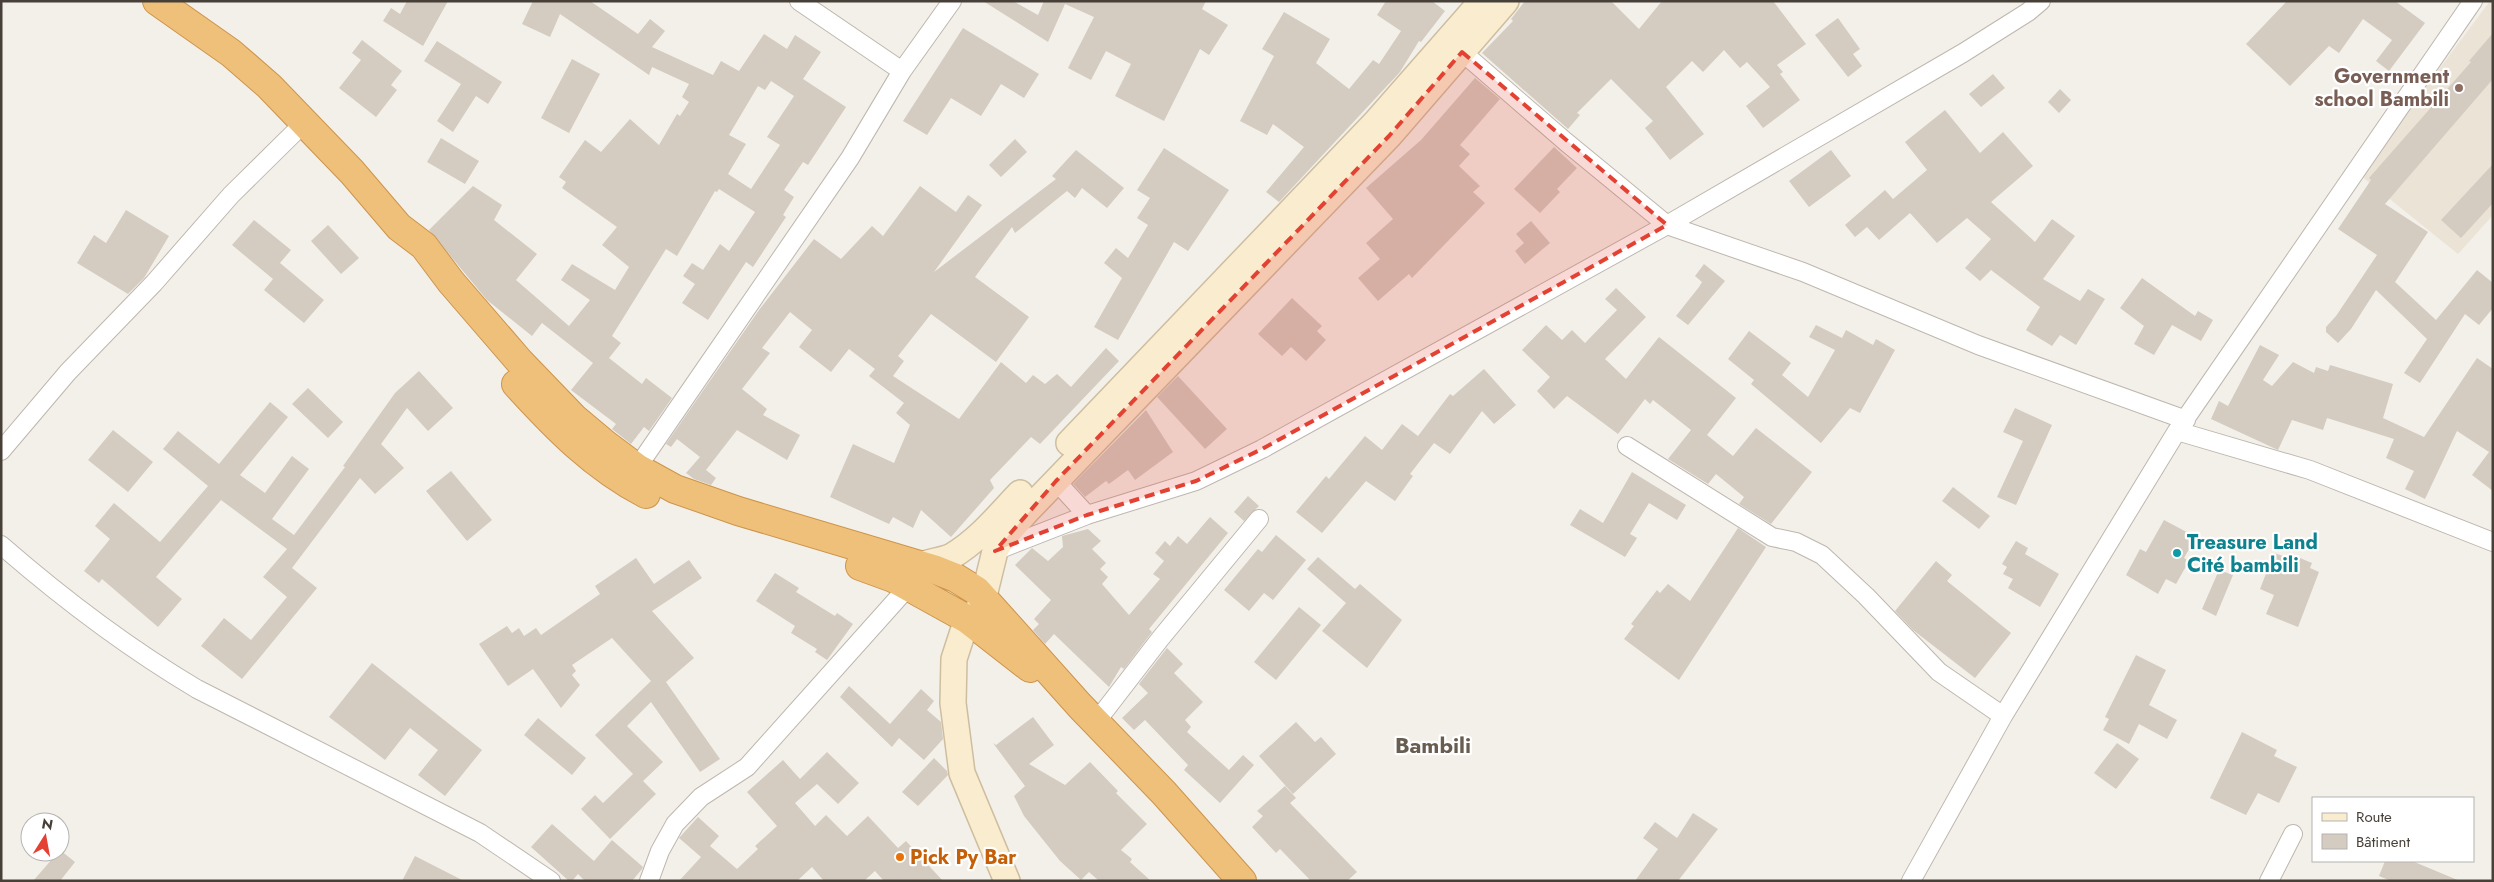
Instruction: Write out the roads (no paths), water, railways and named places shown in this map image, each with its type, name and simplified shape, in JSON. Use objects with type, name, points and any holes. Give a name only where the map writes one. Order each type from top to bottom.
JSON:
[{"type":"highway","points":[[157,1],[231,53],[305,122],[352,172],[399,227],[424,246],[451,282],[520,362],[632,476],[738,512],[912,580],[967,619],[1088,714]]},
{"type":"highway","points":[[912,580],[956,578],[984,597],[1088,714],[1164,793],[1242,881]]},
{"type":"street","points":[[799,1],[902,71]]},
{"type":"street","points":[[632,476],[850,158],[902,71],[952,1]]},
{"type":"street","points":[[649,881],[660,851],[675,824],[702,797],[747,767],[912,580],[934,563],[969,545],[998,517],[1375,123],[1482,1]]},
{"type":"street","points":[[1007,881],[962,773],[952,682],[954,659],[967,619],[979,610],[995,551],[1012,527],[1389,136],[1506,1]]},
{"type":"street","points":[[995,551],[1087,515],[1196,481],[1262,449],[1667,225],[1962,53],[2028,12],[2041,1]]},
{"type":"street","points":[[1911,881],[2003,716],[2181,426],[2473,1]]},
{"type":"street","points":[[1462,52],[1566,142],[1667,225],[1802,272],[2181,426],[2310,470],[2493,542]]},
{"type":"street","points":[[1,451],[68,372],[154,282],[231,195],[305,122]]},
{"type":"street","points":[[1627,446],[1772,537],[1796,542],[1822,555],[1866,596],[1940,672],[2003,716]]},
{"type":"street","points":[[1056,481],[1087,515]]},
{"type":"street","points":[[1088,714],[1166,631],[1259,519]]},
{"type":"street","points":[[1,545],[37,576],[158,665],[197,689],[480,833],[551,881]]},
{"type":"street","points":[[2269,881],[2293,834]]},
{"type":"place","name":"Government school Bambili","points":[[2459,88]]},
{"type":"place","name":"Treasure Land Cité bambili","points":[[2177,553]]},
{"type":"place","name":"Pick Py Bar","points":[[900,857]]},
{"type":"district","name":"Bambili","points":[[1433,745]]}]
